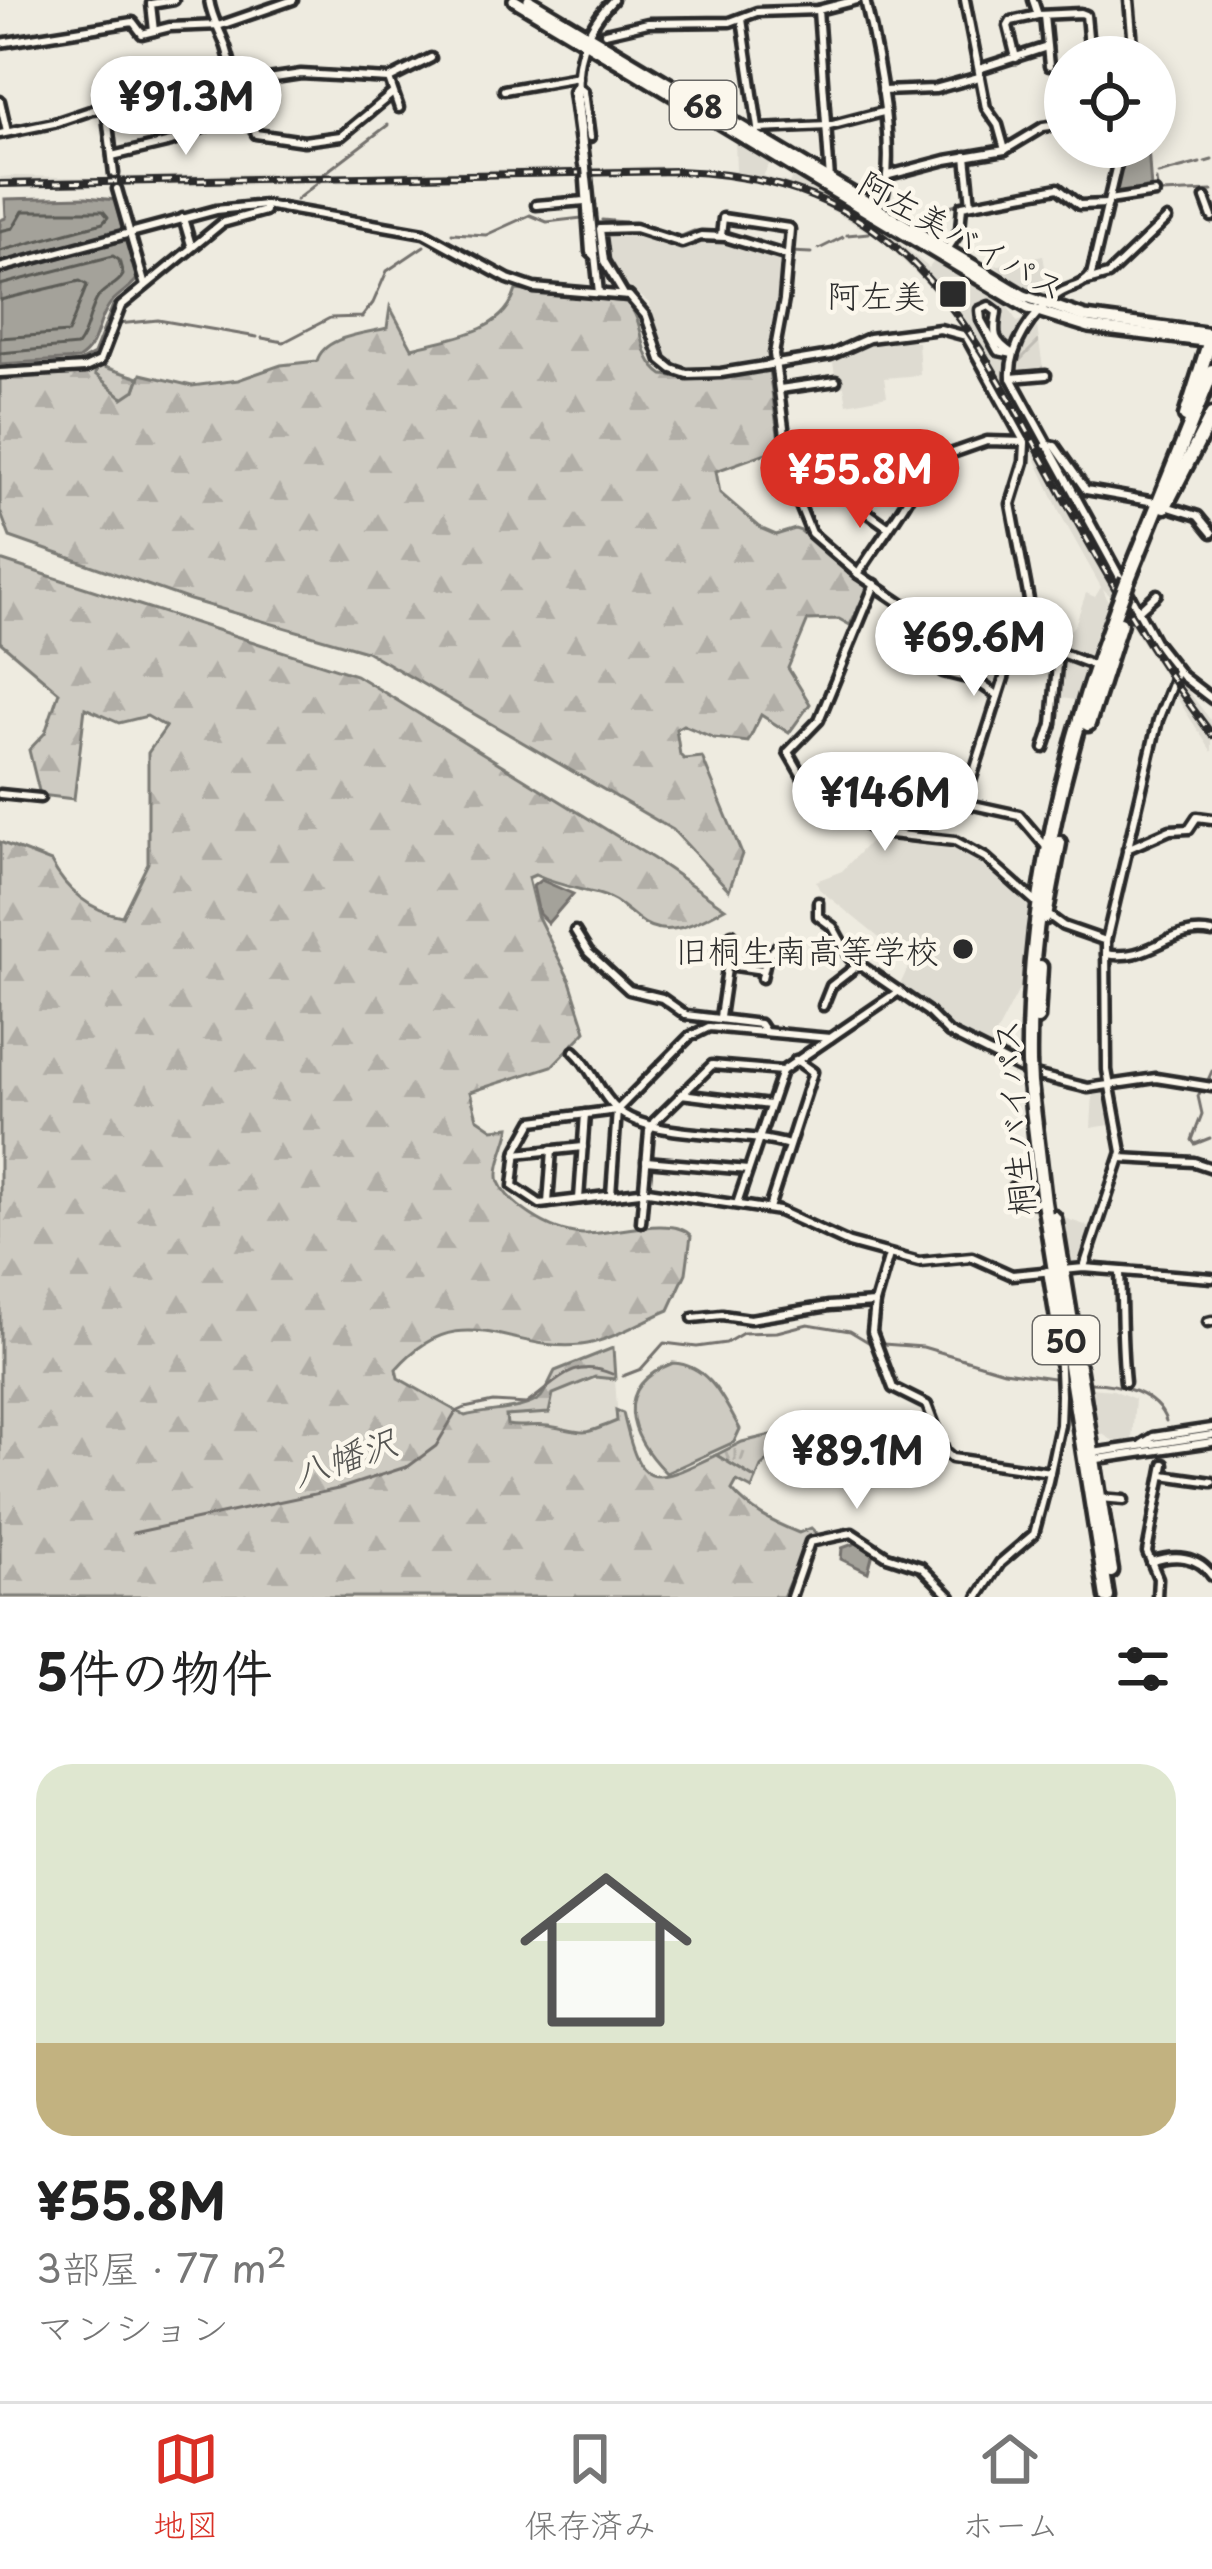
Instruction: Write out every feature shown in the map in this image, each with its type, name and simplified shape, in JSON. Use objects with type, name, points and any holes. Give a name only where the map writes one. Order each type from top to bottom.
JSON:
[{"type":"highway","name":"50","points":[[1162,504],[1211,338]]},
{"type":"highway","name":"桐生バイパス","points":[[1111,1597],[1100,1498],[1079,1432],[1044,1202],[1029,998],[1049,849],[1100,667],[1212,371]]},
{"type":"highway","name":"桐生バイパス","points":[[1162,504],[1212,392]]},
{"type":"highway","name":"50","points":[[1162,504],[1212,415]]},
{"type":"highway","name":"桐生バイパス","points":[[1042,910],[1100,667]]},
{"type":"highway","name":"桐生バイパス","points":[[1034,1085],[1055,1271],[1111,1597]]},
{"type":"main road","name":"68","points":[[514,0],[756,132],[831,186]]},
{"type":"main road","name":"68","points":[[529,0],[831,186]]},
{"type":"main road","name":"阿左美バイパス","points":[[831,186],[1043,310],[1089,327],[1211,338]]},
{"type":"main road","name":"阿左美バイパス","points":[[875,212],[1043,310]]},
{"type":"street","points":[[154,31],[151,4],[174,0]]},
{"type":"street","points":[[209,0],[256,134],[308,141],[341,136],[393,93]]},
{"type":"street","points":[[0,43],[133,22],[142,34],[214,25],[293,0]]},
{"type":"street","points":[[605,33],[648,23],[742,19],[762,11],[818,10],[861,0],[882,91],[889,175],[875,212]]},
{"type":"street","points":[[965,0],[986,110],[998,125],[1005,150]]},
{"type":"street","points":[[1033,0],[1045,36]]},
{"type":"street","points":[[1129,0],[1132,36]]},
{"type":"street","points":[[598,293],[577,81],[584,38],[610,2]]},
{"type":"street","points":[[818,10],[831,186]]},
{"type":"street","points":[[1016,58],[1009,23],[1040,15],[1084,14],[1087,36]]},
{"type":"street","points":[[742,19],[756,132],[829,126],[883,112]]},
{"type":"street","points":[[882,91],[935,89],[1044,48]]},
{"type":"street","points":[[0,101],[4,133],[106,107],[150,104],[181,93],[236,85],[326,73],[389,79],[431,58]]},
{"type":"street","points":[[389,79],[399,108]]},
{"type":"street","points":[[504,90],[577,81]]},
{"type":"street","points":[[577,81],[584,92],[590,137]]},
{"type":"street","points":[[106,107],[114,174]]},
{"type":"street","points":[[112,156],[172,142],[244,110]]},
{"type":"street","points":[[889,175],[1005,150],[1044,127]]},
{"type":"street","points":[[966,156],[971,204]]},
{"type":"street","points":[[1087,281],[1116,168]]},
{"type":"street","points":[[586,179],[590,252],[595,257]]},
{"type":"street","points":[[947,250],[960,230],[962,206],[1058,188],[1079,205],[1155,194]]},
{"type":"street","points":[[116,189],[146,286]]},
{"type":"street","points":[[1205,198],[1212,217]]},
{"type":"street","points":[[536,205],[585,201]]},
{"type":"street","points":[[0,268],[183,218],[265,205],[424,232],[524,285],[553,292],[623,293]]},
{"type":"street","points":[[0,373],[85,368],[100,361],[118,309],[226,220],[265,211],[265,205]]},
{"type":"street","points":[[183,218],[191,245]]},
{"type":"street","points":[[721,236],[723,218],[791,229],[776,362],[799,509],[815,538],[939,629],[1058,652],[1100,667]]},
{"type":"street","points":[[1167,219],[1108,275],[1059,293],[1012,354],[1011,378],[1138,612],[1177,671],[1212,699]]},
{"type":"street","points":[[788,256],[721,236],[682,243],[635,228],[600,229],[604,261],[623,293],[641,306],[657,355],[673,369],[706,374],[830,355],[866,338],[938,329],[970,340],[1025,442],[1023,468],[1011,504],[1029,595],[964,803]]},
{"type":"street","points":[[983,307],[996,310],[993,334],[1012,354],[997,350],[980,317],[983,307]]},
{"type":"street","points":[[1011,378],[1046,375]]},
{"type":"street","points":[[779,389],[836,381]]},
{"type":"street","points":[[858,574],[914,495],[927,462],[987,441],[1025,442]]},
{"type":"street","points":[[1046,445],[1055,446],[1086,490],[1198,516],[1212,533]]},
{"type":"street","points":[[850,500],[888,527]]},
{"type":"street","points":[[875,584],[819,720],[788,752],[822,811],[838,812],[881,833],[955,841],[986,858],[1063,926],[1106,941]]},
{"type":"street","points":[[1138,612],[1157,594]]},
{"type":"street","points":[[898,642],[943,672],[975,680],[998,696]]},
{"type":"street","points":[[1044,748],[1052,724],[1058,652]]},
{"type":"street","points":[[1084,1268],[1121,1159],[1106,1064],[1106,941],[1158,720],[1177,671]]},
{"type":"street","points":[[0,794],[40,797]]},
{"type":"street","points":[[856,819],[878,806],[964,803],[1019,815],[1049,849]]},
{"type":"street","points":[[1127,849],[1170,830],[1191,828],[1197,818],[1212,819]]},
{"type":"street","points":[[818,902],[818,916],[833,927],[843,950],[858,965],[973,1048],[1045,1079],[1088,1088],[1156,1078],[1212,1087]]},
{"type":"street","points":[[575,931],[588,952],[629,990],[662,998],[686,1015],[760,1024],[764,1030]]},
{"type":"street","points":[[1106,954],[1132,958],[1185,932],[1212,932]]},
{"type":"street","points":[[720,1017],[732,934]]},
{"type":"street","points":[[728,965],[762,974],[769,953],[778,946]]},
{"type":"street","points":[[824,1006],[831,986],[858,965]]},
{"type":"street","points":[[737,1204],[782,1071],[899,991]]},
{"type":"street","points":[[830,1038],[721,1027],[698,1031],[617,1109],[533,1121],[516,1154],[512,1182],[516,1191],[537,1203],[643,1191],[768,1209],[889,1255],[924,1263],[977,1257],[1012,1275],[1084,1268],[1212,1278]]},
{"type":"street","points":[[574,1051],[617,1109],[651,1127],[760,1136],[788,1145]]},
{"type":"street","points":[[768,1209],[813,1072],[796,1060]]},
{"type":"street","points":[[641,1222],[651,1127],[681,1094],[712,1065],[782,1071]]},
{"type":"street","points":[[681,1094],[770,1105]]},
{"type":"street","points":[[611,1195],[617,1109]]},
{"type":"street","points":[[579,1198],[585,1114]]},
{"type":"street","points":[[516,1154],[583,1147]]},
{"type":"street","points":[[548,1203],[552,1150]]},
{"type":"street","points":[[1121,1159],[1194,1162],[1212,1168]]},
{"type":"street","points":[[646,1161],[748,1170]]},
{"type":"street","points":[[1012,1187],[1034,1202],[1044,1202]]},
{"type":"street","points":[[889,1255],[874,1303],[874,1345],[893,1388],[930,1409],[948,1456],[1050,1472]]},
{"type":"street","points":[[978,1597],[994,1569],[1034,1534],[1060,1434],[1055,1271]]},
{"type":"street","points":[[1120,1273],[1125,1382]]},
{"type":"street","points":[[693,1318],[750,1318],[874,1303]]},
{"type":"street","points":[[1090,1457],[1212,1435]]},
{"type":"street","points":[[1090,1457],[1212,1435]]},
{"type":"street","points":[[1157,1597],[1159,1578],[1148,1543],[1164,1464]]},
{"type":"street","points":[[1162,1475],[1212,1482]]},
{"type":"street","points":[[1100,1498],[1124,1500]]},
{"type":"street","points":[[791,1597],[810,1541],[852,1533],[887,1556],[921,1567],[951,1597]]},
{"type":"street","points":[[1151,1562],[1188,1558],[1203,1564],[1212,1576]]},
{"type":"shaded area","points":[[735,140],[771,161],[763,176],[789,183],[794,174],[883,229],[929,268],[934,261],[1007,305],[1017,322],[1024,319],[1006,351],[1004,371],[1028,426],[1023,430],[955,312],[882,240],[817,202],[776,188],[698,175],[423,179],[430,171],[465,170],[661,166],[736,171]]},
{"type":"shaded area","points":[[421,170],[421,181],[120,186],[116,177],[312,172],[323,176]]},
{"type":"shaded area","points":[[0,177],[113,178],[114,185],[0,188]]},
{"type":"shaded area","points":[[605,230],[631,230],[681,245],[714,239],[781,258],[780,304],[766,357],[729,366],[691,368],[673,362],[659,343],[649,303],[622,281],[607,260]]},
{"type":"shaded area","points":[[1043,255],[1050,296],[1020,285],[995,266]]},
{"type":"shaded area","points":[[1037,327],[1043,368],[1019,375],[1020,351]]},
{"type":"shaded area","points":[[897,339],[918,342],[920,375],[884,378],[887,396],[847,404],[844,387],[832,388],[836,382],[833,362],[865,346]]},
{"type":"shaded area","points":[[1032,428],[1156,651],[1172,671],[1168,682],[1103,589],[1108,601],[1087,659],[1060,649],[1059,641],[1075,625],[1086,593],[1095,597],[1101,587],[1025,436]]},
{"type":"shaded area","points":[[1062,656],[1087,666],[1080,701],[1056,697]]},
{"type":"shaded area","points":[[1179,679],[1212,722],[1212,752],[1171,689]]},
{"type":"shaded area","name":"旧桐生南高等学校","points":[[872,839],[955,843],[986,860],[1030,901],[1023,982],[989,1048],[952,1032],[899,987],[913,957],[883,941],[819,889],[816,881],[842,871]]},
{"type":"shaded area","points":[[1093,1093],[1110,1094],[1116,1124],[1091,1128]]},
{"type":"shaded area","points":[[1064,1218],[1094,1228],[1077,1265],[1070,1266],[1061,1224]]},
{"type":"shaded area","points":[[605,1376],[615,1379],[618,1421],[586,1434],[550,1426],[507,1425],[505,1416],[548,1413],[552,1395]]},
{"type":"shaded area","points":[[1091,1388],[1135,1399],[1132,1440],[1117,1443],[1099,1432]]},
{"type":"green space","points":[[516,290],[626,302],[649,359],[663,375],[711,380],[763,367],[769,370],[780,448],[716,471],[720,493],[762,529],[776,535],[801,531],[868,588],[850,625],[839,619],[808,620],[788,668],[810,704],[789,733],[761,715],[748,742],[714,738],[683,725],[676,729],[680,755],[684,759],[702,757],[742,854],[729,890],[673,830],[366,651],[190,600],[10,537],[0,511],[0,379],[77,373],[98,365],[96,374],[135,390],[141,374],[192,386],[238,380],[281,365],[317,361],[336,341],[387,328],[390,307],[412,348],[459,336],[500,316]]},
{"type":"green space","points":[[98,365],[139,378],[135,390],[123,398],[95,374]]},
{"type":"green space","points":[[0,560],[356,675],[725,908],[682,927],[659,929],[604,896],[535,875],[528,878],[537,915],[570,981],[586,1031],[552,1066],[470,1092],[477,1118],[493,1129],[510,1127],[499,1182],[531,1215],[576,1233],[656,1226],[691,1236],[686,1273],[669,1310],[614,1336],[581,1345],[531,1342],[486,1332],[442,1335],[396,1369],[398,1378],[465,1416],[535,1402],[555,1371],[613,1348],[615,1379],[595,1377],[553,1394],[549,1413],[506,1416],[507,1425],[588,1432],[617,1421],[616,1410],[623,1413],[636,1457],[652,1475],[676,1472],[716,1455],[756,1479],[752,1489],[737,1481],[732,1490],[771,1520],[799,1533],[811,1528],[818,1535],[806,1543],[783,1597],[0,1597],[0,842],[51,862],[80,898],[122,916],[148,863],[148,753],[166,727],[147,716],[119,723],[85,708],[74,799],[40,795],[29,750],[45,733],[59,692],[0,642]]},
{"type":"green space","points":[[673,1363],[706,1377],[740,1429],[734,1442],[666,1473],[643,1444],[632,1413],[641,1385]]},
{"type":"green space","points":[[805,1427],[761,1467],[756,1479],[716,1455],[742,1442]]},
{"type":"water","points":[[1119,168],[1149,168],[1151,190],[1114,197]]},
{"type":"water","points":[[5,199],[115,200],[122,230],[0,264]]},
{"type":"water","points":[[126,240],[137,279],[111,303],[85,354],[78,359],[0,364],[0,274]]},
{"type":"water","points":[[541,880],[573,894],[548,923],[539,914],[533,886]]},
{"type":"water","points":[[856,1543],[873,1553],[868,1572],[841,1559],[842,1548]]},
{"type":"waterway","points":[[321,176],[388,125]]},
{"type":"waterway","points":[[1205,162],[1212,160]]},
{"type":"waterway","points":[[1158,174],[1200,163]]},
{"type":"waterway","points":[[296,200],[321,180]]},
{"type":"waterway","points":[[1156,180],[1157,188]]},
{"type":"waterway","points":[[1161,193],[1212,191]]},
{"type":"waterway","points":[[926,213],[960,203]]},
{"type":"waterway","points":[[452,233],[486,235],[530,215],[547,222],[582,218]]},
{"type":"waterway","points":[[916,217],[921,216]]},
{"type":"waterway","points":[[602,220],[635,223]]},
{"type":"waterway","points":[[204,241],[231,223]]},
{"type":"waterway","points":[[644,226],[677,238],[694,231],[718,232]]},
{"type":"waterway","points":[[724,233],[784,250]]},
{"type":"waterway","points":[[847,235],[869,233]]},
{"type":"waterway","points":[[819,249],[843,237]]},
{"type":"waterway","points":[[262,338],[284,342],[330,318],[362,317],[387,271],[424,246]]},
{"type":"waterway","points":[[790,252],[811,253]]},
{"type":"waterway","points":[[56,367],[94,354],[113,305],[137,287]]},
{"type":"waterway","points":[[118,324],[158,320],[257,337]]},
{"type":"waterway","points":[[0,369],[17,369]]},
{"type":"waterway","points":[[1208,1080],[1212,1071]]},
{"type":"waterway","points":[[1202,1089],[1198,1096],[1202,1114],[1192,1140],[1195,1144],[1210,1138]]},
{"type":"waterway","name":"八幡沢","points":[[623,1376],[641,1369],[664,1343],[697,1347],[726,1343],[743,1333],[777,1332],[808,1324],[850,1331],[870,1343],[923,1347],[1004,1371],[1060,1379]]},
{"type":"waterway","name":"八幡沢","points":[[133,1533],[338,1489],[409,1466],[436,1446],[456,1412],[493,1402],[526,1404],[555,1381],[585,1368],[612,1374]]},
{"type":"waterway","name":"八幡沢","points":[[1091,1383],[1145,1397],[1166,1421]]},
{"type":"railway","points":[[0,184],[677,171],[754,179],[818,199],[871,228],[916,266],[955,312],[990,365],[1130,614],[1212,735]]},
{"type":"place","name":"阿左美","points":[[953,294]]},
{"type":"place","name":"旧桐生南高等学校","points":[[963,949]]}]
